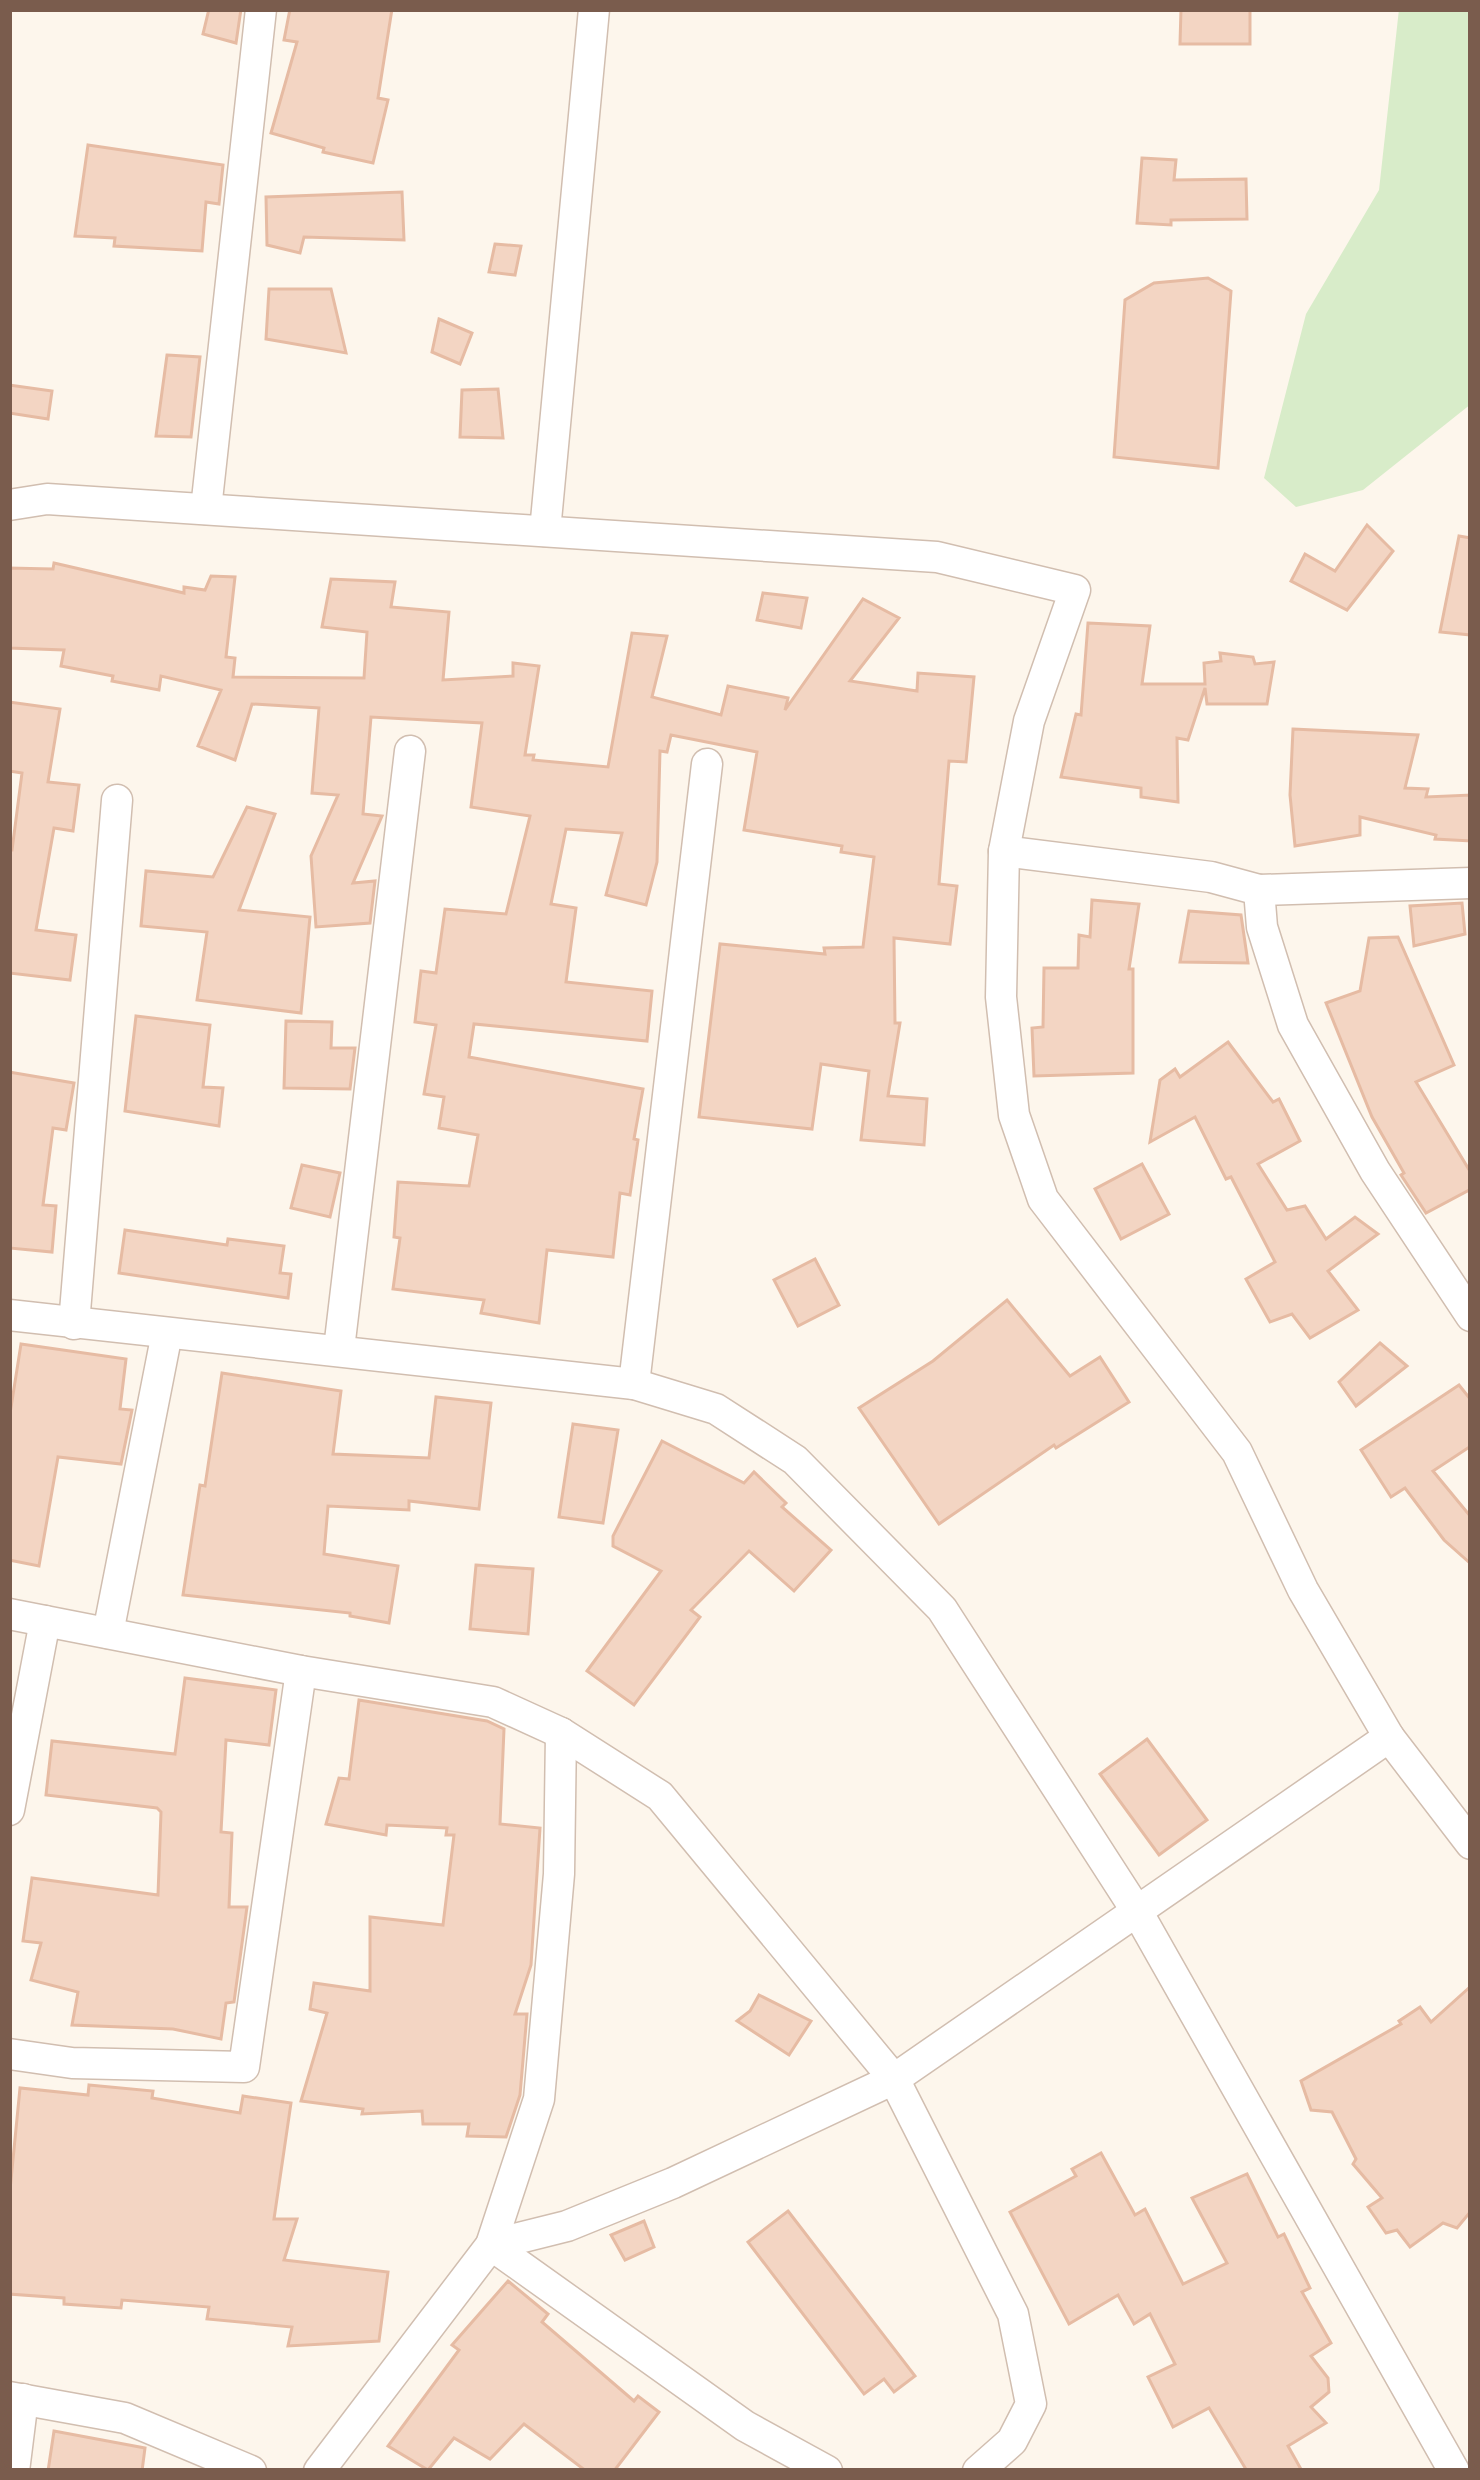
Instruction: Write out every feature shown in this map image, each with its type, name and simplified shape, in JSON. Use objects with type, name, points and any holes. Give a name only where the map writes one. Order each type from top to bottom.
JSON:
[{"type":"street","points":[[206,509],[261,9]]},
{"type":"street","points":[[545,531],[594,9]]},
{"type":"street","points":[[9,505],[47,499],[937,557],[1075,590],[1029,721],[1004,851],[1001,997],[1014,1115],[1043,1198],[1237,1451],[1303,1590],[1389,1737],[1471,1844]]},
{"type":"street","points":[[339,1349],[410,751]]},
{"type":"street","points":[[634,1384],[707,764]]},
{"type":"street","points":[[74,1324],[117,800]]},
{"type":"street","points":[[1004,851],[1211,877],[1258,890],[1471,883]]},
{"type":"street","points":[[1258,890],[1262,927],[1294,1025],[1376,1171],[1471,1316]]},
{"type":"street","points":[[9,1315],[634,1384],[716,1409],[795,1460],[942,1609],[1138,1912],[1454,2471]]},
{"type":"street","points":[[108,1633],[167,1333]]},
{"type":"street","points":[[9,1614],[302,1671],[493,1702],[561,1733],[660,1796],[895,2079],[1013,2314],[1031,2404],[1012,2441],[978,2471]]},
{"type":"street","points":[[9,1810],[45,1621]]},
{"type":"street","points":[[9,2054],[72,2063],[244,2067],[302,1671]]},
{"type":"street","points":[[319,2471],[491,2245],[539,2099],[559,1874],[561,1733]]},
{"type":"street","points":[[491,2245],[567,2225],[673,2183],[895,2079],[1389,1737]]},
{"type":"street","points":[[491,2245],[745,2426],[827,2471]]},
{"type":"street","points":[[14,2471],[16,2398],[125,2418],[250,2471]]},
{"type":"green space","points":[[1399,9],[1471,9],[1471,404],[1363,490],[1296,507],[1264,478],[1306,314],[1379,190]]},
{"type":"building","points":[[209,9],[241,9],[236,43],[203,34]]},
{"type":"building","points":[[290,9],[392,9],[378,98],[388,100],[373,163],[271,133],[297,42],[284,40]]},
{"type":"building","points":[[1181,9],[1250,9],[1250,44],[1180,44]]},
{"type":"building","points":[[88,145],[223,165],[219,204],[206,202],[202,251],[114,246],[115,238],[75,236]]},
{"type":"building","points":[[1142,158],[1176,160],[1174,180],[1246,179],[1247,219],[1137,223]]},
{"type":"building","points":[[402,192],[404,240],[304,237],[300,253],[267,245],[266,197]]},
{"type":"building","points":[[495,244],[521,246],[515,275],[489,272]]},
{"type":"building","points":[[1208,278],[1231,291],[1218,468],[1114,457],[1125,300],[1154,283]]},
{"type":"building","points":[[269,289],[331,289],[346,353],[266,339]]},
{"type":"building","points":[[439,319],[472,333],[460,364],[432,352]]},
{"type":"building","points":[[167,355],[200,357],[191,437],[156,436]]},
{"type":"building","points":[[9,385],[52,391],[48,419],[9,413]]},
{"type":"building","points":[[498,389],[503,438],[460,437],[462,390]]},
{"type":"building","points":[[1367,525],[1393,551],[1347,610],[1291,581],[1305,554],[1335,571]]},
{"type":"building","points":[[1459,536],[1471,538],[1471,635],[1440,632]]},
{"type":"building","points":[[54,563],[184,593],[184,587],[205,590],[211,576],[235,577],[226,657],[235,658],[233,677],[364,678],[367,632],[322,627],[331,579],[395,582],[391,607],[449,612],[443,680],[513,676],[513,663],[539,666],[525,755],[534,755],[533,760],[608,767],[632,633],[667,636],[652,697],[721,715],[728,686],[788,698],[785,710],[863,599],[899,618],[850,681],[917,691],[918,673],[974,677],[966,762],[949,761],[939,884],[957,886],[950,944],[894,938],[895,1023],[900,1023],[888,1096],[927,1099],[924,1145],[861,1140],[869,1071],[821,1064],[812,1129],[699,1117],[720,944],[825,954],[824,948],[863,947],[874,857],[841,852],[842,846],[744,830],[757,752],[671,735],[667,752],[660,751],[657,862],[646,905],[606,895],[622,833],[566,829],[551,904],[576,908],[566,982],[652,991],[647,1041],[474,1024],[469,1057],[643,1089],[630,1195],[620,1193],[613,1257],[547,1250],[539,1323],[481,1313],[484,1300],[393,1289],[400,1238],[394,1237],[398,1182],[469,1186],[478,1135],[439,1128],[444,1097],[424,1094],[436,1025],[415,1022],[421,971],[436,973],[445,909],[506,914],[530,816],[471,807],[482,723],[371,717],[363,814],[382,816],[353,883],[375,881],[370,923],[316,927],[311,856],[338,795],[312,793],[319,708],[252,704],[235,760],[198,746],[221,690],[161,676],[159,690],[112,681],[113,676],[61,666],[64,650],[9,648],[9,568],[53,569]]},
{"type":"building","points":[[763,593],[807,598],[801,628],[757,620]]},
{"type":"building","points":[[1088,623],[1150,626],[1142,684],[1205,684],[1204,663],[1221,661],[1220,653],[1253,657],[1255,664],[1274,662],[1267,704],[1207,704],[1205,688],[1188,740],[1177,738],[1178,802],[1141,797],[1141,788],[1061,777],[1076,714],[1081,715]]},
{"type":"building","points":[[9,702],[60,709],[48,782],[79,785],[73,831],[54,828],[36,930],[76,935],[70,980],[9,973],[9,850],[22,773],[9,771]]},
{"type":"building","points":[[1293,729],[1418,735],[1405,788],[1428,789],[1426,797],[1471,795],[1471,841],[1435,839],[1436,835],[1360,817],[1360,835],[1295,846],[1290,795]]},
{"type":"building","points":[[247,807],[275,814],[239,910],[310,917],[301,1013],[197,1000],[207,932],[141,926],[146,871],[213,877]]},
{"type":"building","points":[[1092,900],[1139,904],[1129,969],[1133,969],[1133,1073],[1034,1076],[1032,1028],[1043,1027],[1044,968],[1078,968],[1079,935],[1090,937]]},
{"type":"building","points":[[1462,903],[1465,934],[1414,946],[1410,906]]},
{"type":"building","points":[[1189,911],[1241,915],[1248,963],[1180,962]]},
{"type":"building","points":[[1398,937],[1454,1065],[1416,1082],[1471,1173],[1471,1189],[1426,1213],[1372,1117],[1326,1003],[1360,991],[1369,938]]},
{"type":"building","points":[[136,1016],[210,1025],[203,1087],[223,1088],[219,1126],[125,1111]]},
{"type":"building","points":[[286,1021],[332,1022],[331,1048],[355,1048],[350,1089],[284,1088]]},
{"type":"building","points":[[1228,1042],[1273,1102],[1279,1099],[1300,1141],[1258,1164],[1287,1210],[1305,1206],[1326,1239],[1355,1217],[1378,1234],[1328,1271],[1358,1310],[1310,1338],[1292,1314],[1270,1322],[1246,1279],[1275,1262],[1195,1117],[1150,1142],[1160,1080],[1175,1069],[1180,1077]]},
{"type":"building","points":[[9,1072],[74,1083],[66,1130],[53,1128],[43,1205],[56,1206],[52,1252],[9,1248]]},
{"type":"building","points":[[1142,1164],[1169,1214],[1121,1239],[1095,1189]]},
{"type":"building","points":[[302,1165],[340,1173],[330,1217],[291,1208]]},
{"type":"building","points":[[125,1230],[227,1245],[228,1239],[284,1246],[280,1273],[291,1274],[288,1298],[119,1273]]},
{"type":"building","points":[[815,1259],[839,1305],[798,1326],[774,1280]]},
{"type":"building","points":[[1007,1300],[1070,1376],[1100,1357],[1129,1402],[1054,1445],[939,1524],[859,1408],[933,1361]]},
{"type":"building","points":[[1380,1343],[1407,1366],[1356,1406],[1339,1382]]},
{"type":"building","points":[[21,1344],[126,1359],[120,1409],[132,1410],[121,1464],[58,1457],[39,1566],[9,1560],[9,1420]]},
{"type":"building","points":[[222,1373],[341,1391],[333,1454],[429,1458],[436,1397],[491,1403],[479,1509],[409,1501],[409,1510],[328,1506],[324,1554],[398,1566],[389,1623],[350,1613],[183,1595]]},
{"type":"building","points":[[1459,1385],[1471,1400],[1471,1446],[1433,1471],[1471,1517],[1471,1564],[1444,1540],[1405,1488],[1391,1497],[1361,1450]]},
{"type":"building","points":[[573,1424],[618,1430],[603,1523],[559,1517]]},
{"type":"building","points":[[662,1441],[744,1483],[754,1472],[786,1503],[782,1507],[831,1550],[794,1591],[749,1551],[691,1610],[700,1617],[634,1705],[587,1671],[661,1571],[613,1546],[613,1536]]},
{"type":"building","points":[[476,1565],[533,1569],[528,1634],[470,1629]]},
{"type":"building","points":[[185,1678],[276,1690],[269,1745],[226,1740],[221,1832],[232,1833],[229,1907],[247,1907],[234,2002],[226,2003],[221,2039],[173,2029],[72,2025],[78,1992],[31,1980],[41,1943],[23,1941],[32,1878],[158,1895],[161,1812],[46,1795],[52,1741],[175,1754]]},
{"type":"building","points":[[359,1700],[487,1721],[504,1729],[500,1824],[540,1828],[531,1965],[515,2014],[527,2014],[520,2095],[506,2137],[467,2136],[469,2124],[423,2124],[422,2111],[362,2114],[363,2109],[301,2101],[327,2013],[310,2009],[314,1983],[370,1991],[370,1917],[443,1925],[454,1835],[446,1835],[447,1828],[387,1825],[386,1835],[326,1824],[339,1778],[349,1779]]},
{"type":"building","points":[[1147,1739],[1207,1820],[1159,1855],[1100,1774]]},
{"type":"building","points":[[1471,1986],[1471,2211],[1457,2228],[1443,2223],[1410,2247],[1397,2230],[1386,2233],[1368,2207],[1382,2198],[1353,2164],[1356,2159],[1332,2112],[1311,2110],[1301,2081],[1401,2024],[1420,2007],[1431,2022]]},
{"type":"building","points":[[759,1995],[811,2021],[789,2055],[737,2021]]},
{"type":"building","points":[[89,2085],[153,2091],[152,2098],[240,2113],[243,2096],[291,2103],[274,2219],[297,2219],[284,2260],[388,2272],[379,2341],[288,2346],[292,2327],[207,2319],[209,2307],[122,2300],[121,2308],[9,2294],[9,2200],[20,2088],[88,2095]]},
{"type":"building","points":[[1101,2153],[1135,2215],[1145,2209],[1183,2284],[1227,2263],[1192,2198],[1247,2174],[1278,2237],[1284,2234],[1310,2288],[1302,2292],[1331,2343],[1311,2356],[1328,2378],[1329,2392],[1311,2407],[1326,2423],[1288,2446],[1302,2471],[1247,2471],[1209,2408],[1173,2427],[1148,2377],[1175,2364],[1150,2314],[1134,2324],[1118,2295],[1069,2324],[1010,2212],[1076,2176],[1072,2169]]},
{"type":"building","points":[[788,2211],[915,2376],[894,2392],[884,2379],[864,2394],[748,2242]]},
{"type":"building","points":[[644,2221],[654,2247],[625,2260],[611,2235]]},
{"type":"building","points":[[508,2281],[548,2314],[542,2322],[634,2401],[638,2396],[659,2412],[614,2471],[586,2471],[524,2424],[490,2459],[454,2438],[428,2470],[388,2446],[459,2350],[452,2345]]},
{"type":"building","points":[[54,2431],[145,2448],[142,2471],[48,2471]]}]
